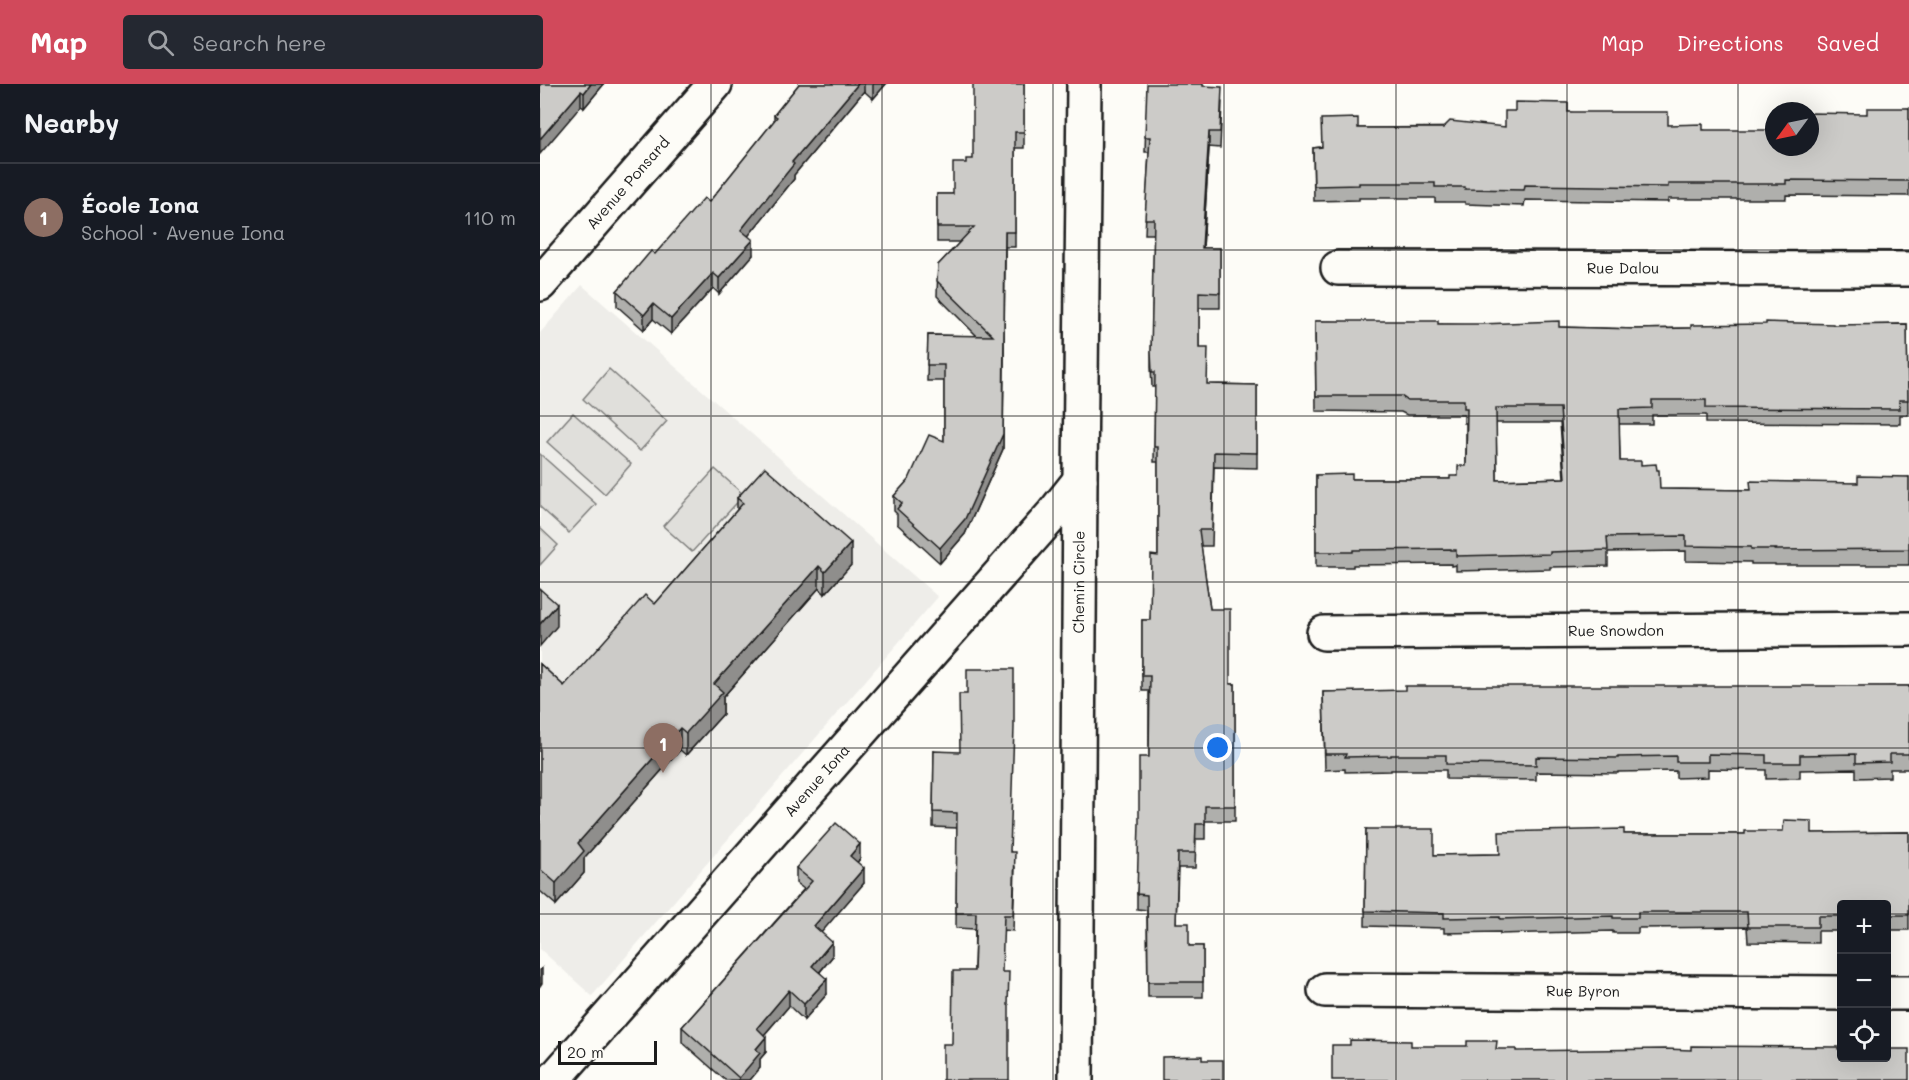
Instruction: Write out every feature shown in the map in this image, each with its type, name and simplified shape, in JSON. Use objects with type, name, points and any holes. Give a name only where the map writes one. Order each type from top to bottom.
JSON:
[{"type":"street","name":"Avenue Ponsard","points":[[540,284],[715,84]]},
{"type":"street","name":"Chemin Circle","points":[[1076,1080],[1084,84]]},
{"type":"street","name":"Rue Dalou","points":[[1338,268],[1909,269]]},
{"type":"street","name":"Avenue Iona","points":[[553,1080],[1053,514],[1080,480]]},
{"type":"street","name":"Rue Snowdon","points":[[1324,633],[1909,629]]},
{"type":"street","name":"Rue Byron","points":[[1325,990],[1837,993]]},
{"type":"street","points":[[1891,993],[1909,993]]},
{"type":"shaded area","points":[[582,285],[938,597],[592,996],[540,949],[540,333]]},
{"type":"shaded area","points":[[609,369],[667,421],[640,451],[583,399]]},
{"type":"shaded area","points":[[573,413],[631,464],[605,494],[547,442]]},
{"type":"shaded area","points":[[540,454],[596,504],[569,533],[540,507]]},
{"type":"shaded area","points":[[715,469],[744,495],[692,552],[663,526]]},
{"type":"shaded area","points":[[540,528],[558,545],[540,565]]},
{"type":"building","points":[[540,84],[591,84],[584,93],[581,91],[540,139]]},
{"type":"building","points":[[799,84],[858,84],[792,162],[794,164],[741,230],[753,240],[719,278],[713,273],[671,319],[653,304],[644,315],[617,291],[651,251],[655,254],[704,198],[709,202],[777,117],[774,115]]},
{"type":"building","points":[[973,84],[1024,84],[1024,132],[1015,132],[1015,232],[1005,232],[1003,434],[965,519],[940,548],[897,509],[902,503],[894,496],[909,479],[929,435],[944,441],[944,365],[927,365],[928,335],[993,336],[937,281],[938,265],[974,227],[937,227],[937,194],[953,194],[953,163],[966,163],[966,159],[973,159]]},
{"type":"building","points":[[1147,84],[1203,84],[1203,86],[1222,87],[1220,132],[1209,132],[1202,248],[1220,248],[1220,293],[1199,292],[1199,348],[1208,348],[1207,384],[1257,385],[1257,453],[1214,452],[1212,530],[1199,530],[1210,609],[1230,609],[1230,684],[1235,684],[1235,806],[1205,806],[1205,824],[1196,824],[1195,853],[1178,853],[1176,923],[1189,923],[1189,946],[1203,946],[1203,982],[1148,982],[1147,895],[1137,894],[1139,757],[1149,757],[1150,676],[1142,676],[1142,620],[1150,620],[1151,555],[1158,556],[1158,447],[1154,447],[1155,372],[1152,372],[1151,352],[1154,219],[1145,219],[1150,137],[1145,137]]},
{"type":"building","points":[[1515,102],[1568,103],[1568,112],[1668,112],[1668,125],[1703,124],[1703,130],[1765,130],[1765,156],[1819,156],[1819,113],[1867,114],[1867,108],[1909,108],[1909,181],[1786,180],[1786,184],[1668,184],[1668,187],[1525,185],[1524,190],[1435,187],[1435,183],[1359,183],[1359,185],[1314,186],[1313,148],[1322,147],[1321,119],[1358,118],[1358,128],[1443,128],[1450,121],[1505,127],[1505,111],[1515,111]]},
{"type":"building","points":[[1315,321],[1438,321],[1438,324],[1481,324],[1559,321],[1559,327],[1636,329],[1691,328],[1691,325],[1766,324],[1766,322],[1833,325],[1907,324],[1908,400],[1899,400],[1900,409],[1706,408],[1706,400],[1652,400],[1652,408],[1619,409],[1620,461],[1641,461],[1641,465],[1656,464],[1659,470],[1660,489],[1751,490],[1750,481],[1858,483],[1858,476],[1909,477],[1909,549],[1775,550],[1751,549],[1751,547],[1686,546],[1686,536],[1607,537],[1608,550],[1550,552],[1550,554],[1456,556],[1456,550],[1451,549],[1316,552],[1316,475],[1352,474],[1352,479],[1450,479],[1450,476],[1458,476],[1458,466],[1466,466],[1467,408],[1464,408],[1464,400],[1407,400],[1401,396],[1316,396]],"holes":[[[1496,408],[1560,408],[1565,478],[1497,480]]]},
{"type":"building","points":[[765,467],[851,543],[825,572],[819,566],[714,684],[723,692],[686,733],[680,728],[578,843],[584,851],[556,883],[540,869],[540,664],[564,686],[645,595],[655,604],[743,503],[737,498]]},
{"type":"building","points":[[540,589],[557,604],[540,624]]},
{"type":"building","points":[[967,669],[1014,669],[1010,852],[1015,852],[1013,915],[1004,915],[1002,972],[1009,972],[1009,1080],[943,1080],[943,1044],[952,1044],[953,971],[974,971],[976,913],[956,913],[957,813],[933,812],[934,751],[960,752],[959,694],[967,694]]},
{"type":"building","points":[[1405,686],[1909,686],[1909,754],[1890,754],[1890,762],[1856,763],[1856,754],[1800,755],[1800,763],[1766,763],[1766,755],[1708,754],[1708,762],[1676,762],[1676,756],[1536,757],[1536,765],[1446,764],[1446,755],[1345,757],[1346,754],[1325,754],[1323,692],[1405,690]]},
{"type":"building","points":[[1784,820],[1812,821],[1812,833],[1909,832],[1909,915],[1891,915],[1891,900],[1837,900],[1837,916],[1818,916],[1818,927],[1748,927],[1747,912],[1638,912],[1638,918],[1613,918],[1613,916],[1500,919],[1500,917],[1444,918],[1444,913],[1365,911],[1366,829],[1434,829],[1434,855],[1500,854],[1499,832],[1624,829],[1624,834],[1745,834],[1745,831],[1783,831]]},
{"type":"building","points":[[836,823],[860,844],[850,856],[864,868],[814,926],[832,942],[812,966],[827,979],[804,1004],[789,990],[757,1028],[766,1037],[756,1049],[760,1053],[739,1078],[682,1027],[812,881],[796,868]]},
{"type":"building","points":[[1350,1040],[1411,1041],[1411,1046],[1467,1046],[1467,1041],[1497,1041],[1496,1049],[1516,1049],[1516,1051],[1691,1050],[1691,1046],[1837,1047],[1837,1062],[1891,1062],[1891,1049],[1909,1049],[1909,1080],[1332,1080],[1332,1045],[1350,1045]]},
{"type":"building","points":[[1202,1056],[1202,1060],[1223,1060],[1223,1080],[1162,1080],[1162,1057]]},
{"type":"place","name":"École Iona","points":[[663,773]]}]
